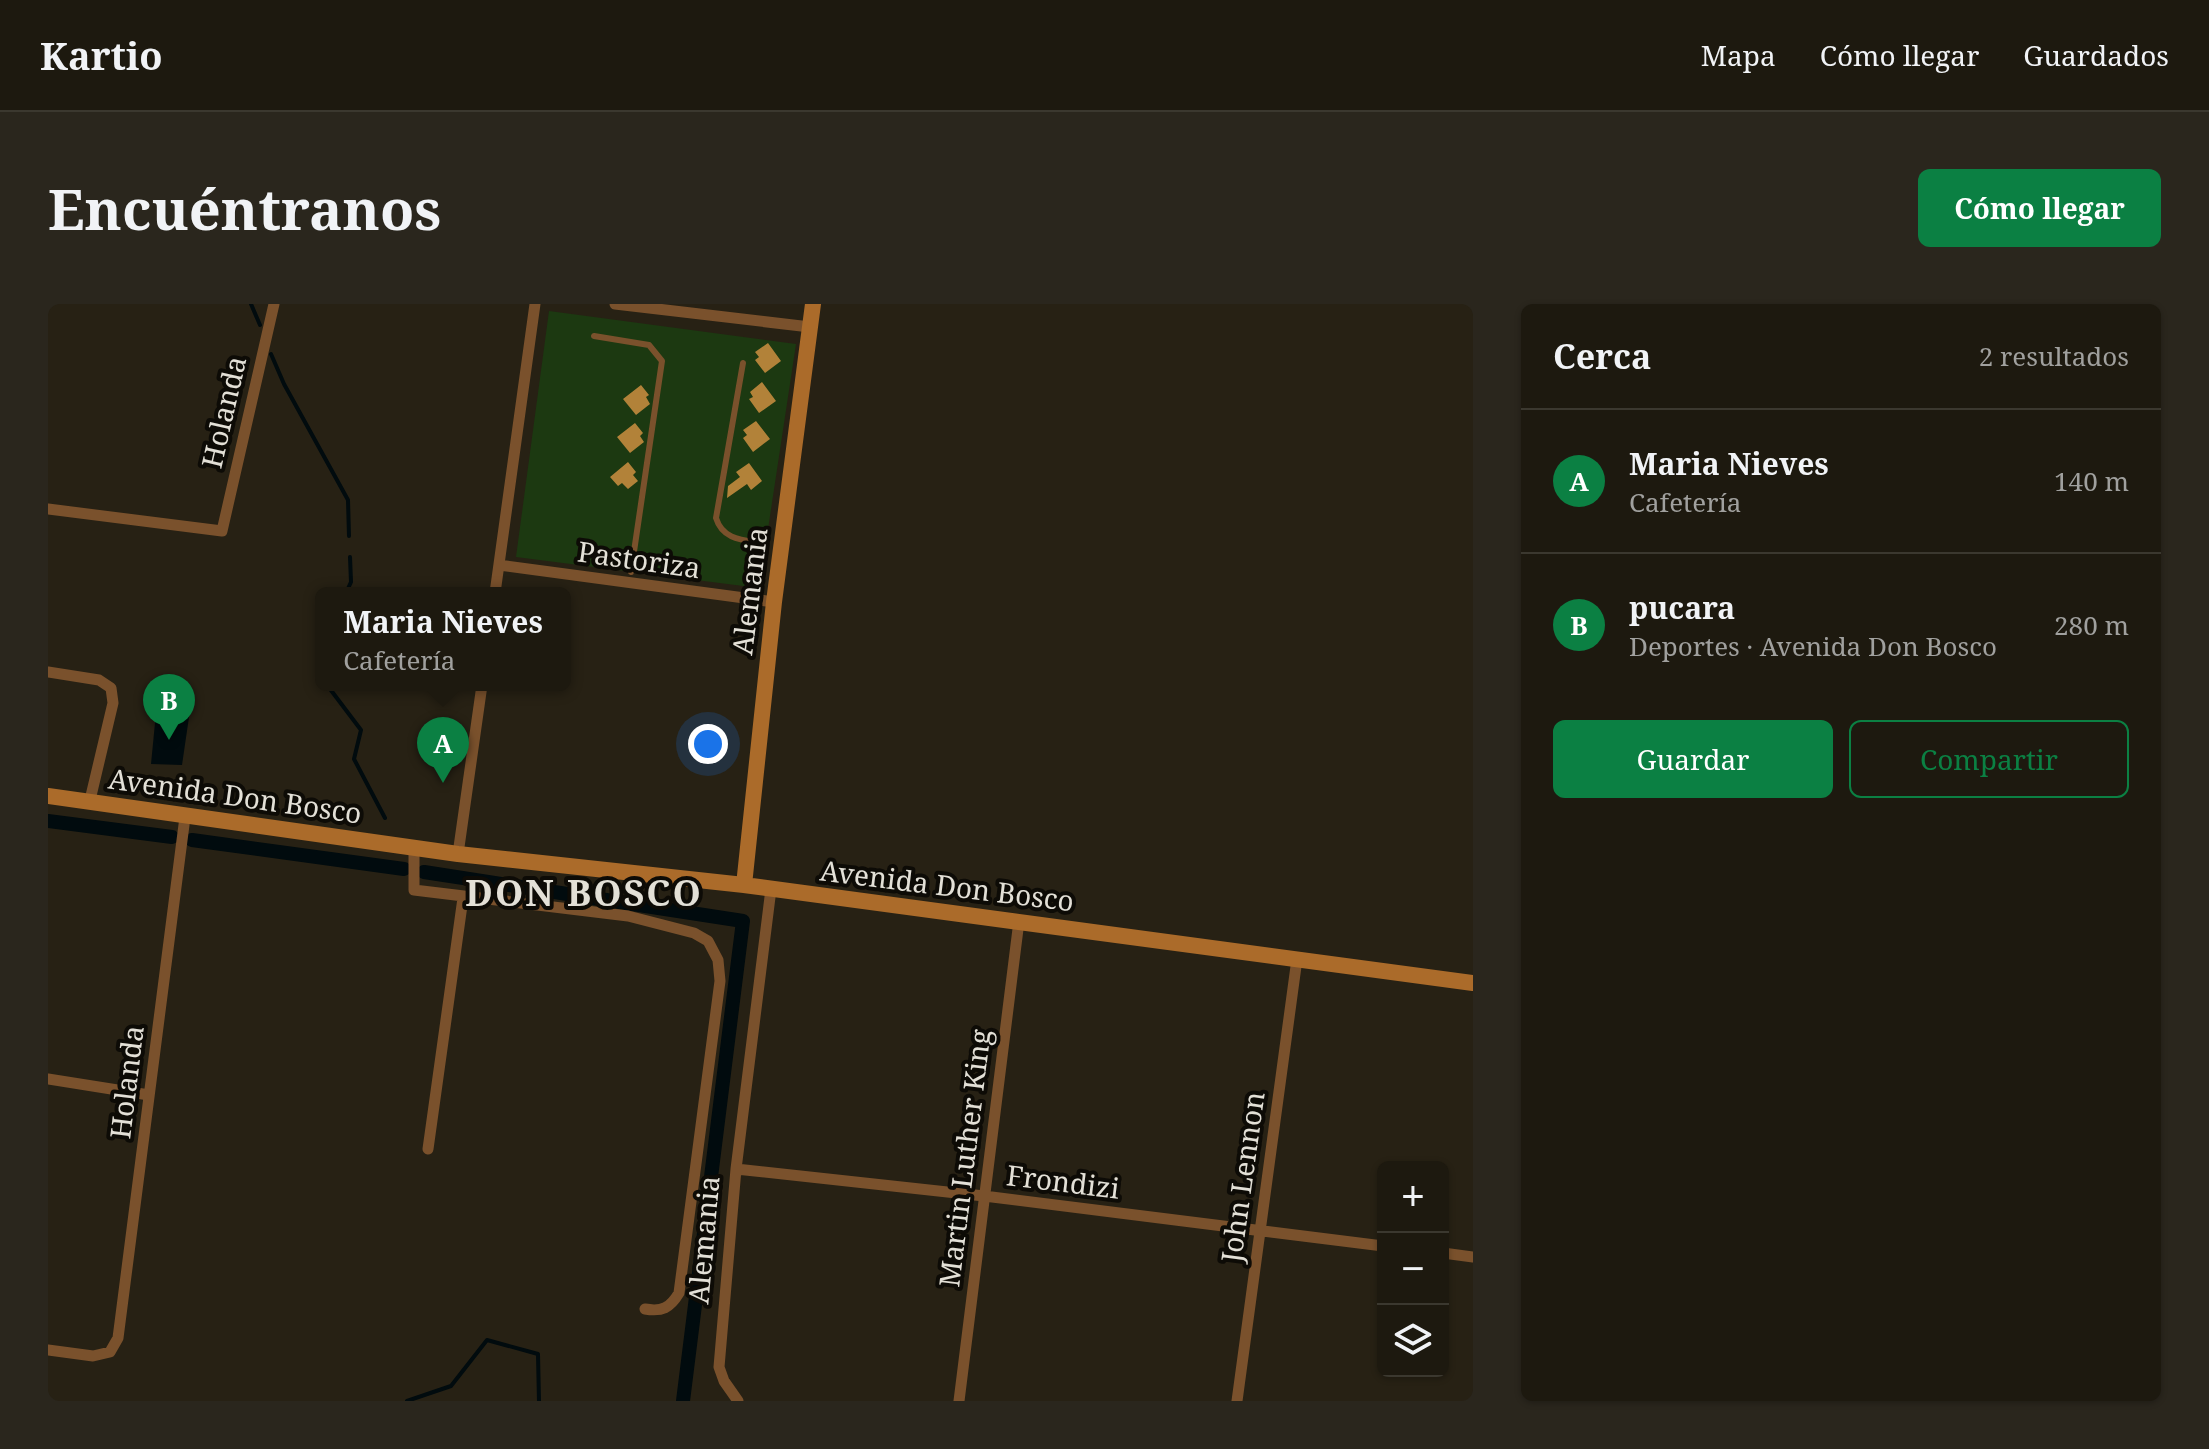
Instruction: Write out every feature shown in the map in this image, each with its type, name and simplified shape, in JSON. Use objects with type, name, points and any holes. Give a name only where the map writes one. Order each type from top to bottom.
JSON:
[{"type":"main road","name":"Alemania","points":[[744,885],[774,602],[813,304]]},
{"type":"main road","name":"Avenida Don Bosco","points":[[48,796],[458,854],[744,885],[1473,983]]},
{"type":"street","name":"Holanda","points":[[48,509],[222,531],[274,304]]},
{"type":"street","points":[[496,587],[535,304]]},
{"type":"street","points":[[615,304],[810,327]]},
{"type":"street","name":"Pastoriza","points":[[499,565],[774,602]]},
{"type":"street","points":[[48,672],[99,680],[111,688],[113,703],[90,800]]},
{"type":"street","points":[[458,854],[481,691]]},
{"type":"street","name":"Holanda","points":[[48,1350],[93,1356],[110,1352],[118,1338],[185,817]]},
{"type":"street","points":[[414,848],[414,890],[463,898],[428,1149]]},
{"type":"street","name":"Alemania","points":[[738,1401],[724,1381],[719,1367],[736,1169],[771,889]]},
{"type":"street","name":"Alemania","points":[[463,898],[545,904],[628,916],[694,933],[708,941],[718,960],[720,981],[679,1293],[672,1305],[659,1311],[645,1309]]},
{"type":"street","name":"Martin Luther King","points":[[959,1401],[1019,921]]},
{"type":"street","name":"John Lennon","points":[[1237,1401],[1297,959]]},
{"type":"street","points":[[48,1079],[149,1095]]},
{"type":"street","name":"Frondizi","points":[[736,1169],[984,1196],[1377,1245]]},
{"type":"street","points":[[1449,1254],[1473,1257]]},
{"type":"lane","points":[[594,336],[649,345],[662,361],[631,572]]},
{"type":"lane","points":[[743,363],[716,518],[719,528],[729,537],[766,544]]},
{"type":"green space","points":[[549,311],[796,344],[760,582],[751,587],[516,557]]},
{"type":"shaded area","points":[[156,713],[189,717],[182,765],[151,764]]},
{"type":"building","points":[[768,343],[781,361],[765,373],[755,360],[759,357],[755,352]]},
{"type":"building","points":[[762,382],[776,401],[759,413],[749,399],[753,397],[750,392]]},
{"type":"building","points":[[641,385],[649,395],[646,397],[650,404],[636,415],[623,399]]},
{"type":"building","points":[[756,421],[770,439],[753,452],[743,438],[747,435],[743,430]]},
{"type":"building","points":[[635,423],[643,433],[640,436],[644,442],[630,453],[617,437]]},
{"type":"building","points":[[628,462],[636,472],[633,475],[638,481],[628,489],[622,483],[618,486],[610,477]]},
{"type":"building","points":[[749,463],[762,481],[751,490],[747,484],[727,498],[728,486],[740,477],[736,472]]},
{"type":"waterway","points":[[251,304],[260,325]]},
{"type":"waterway","points":[[271,354],[284,384],[348,500],[349,536]]},
{"type":"waterway","points":[[349,587],[350,557]]},
{"type":"waterway","points":[[332,691],[361,730],[354,759],[385,818]]},
{"type":"waterway","points":[[48,821],[172,837]]},
{"type":"waterway","points":[[192,840],[404,869]]},
{"type":"waterway","points":[[424,872],[743,921],[683,1401]]},
{"type":"waterway","points":[[407,1401],[451,1386],[487,1340],[538,1354],[539,1401]]},
{"type":"place","name":"pucara","points":[[169,740]]},
{"type":"place","name":"Maria Nieves","points":[[443,783]]},
{"type":"district","name":"DON BOSCO","points":[[584,893]]}]
